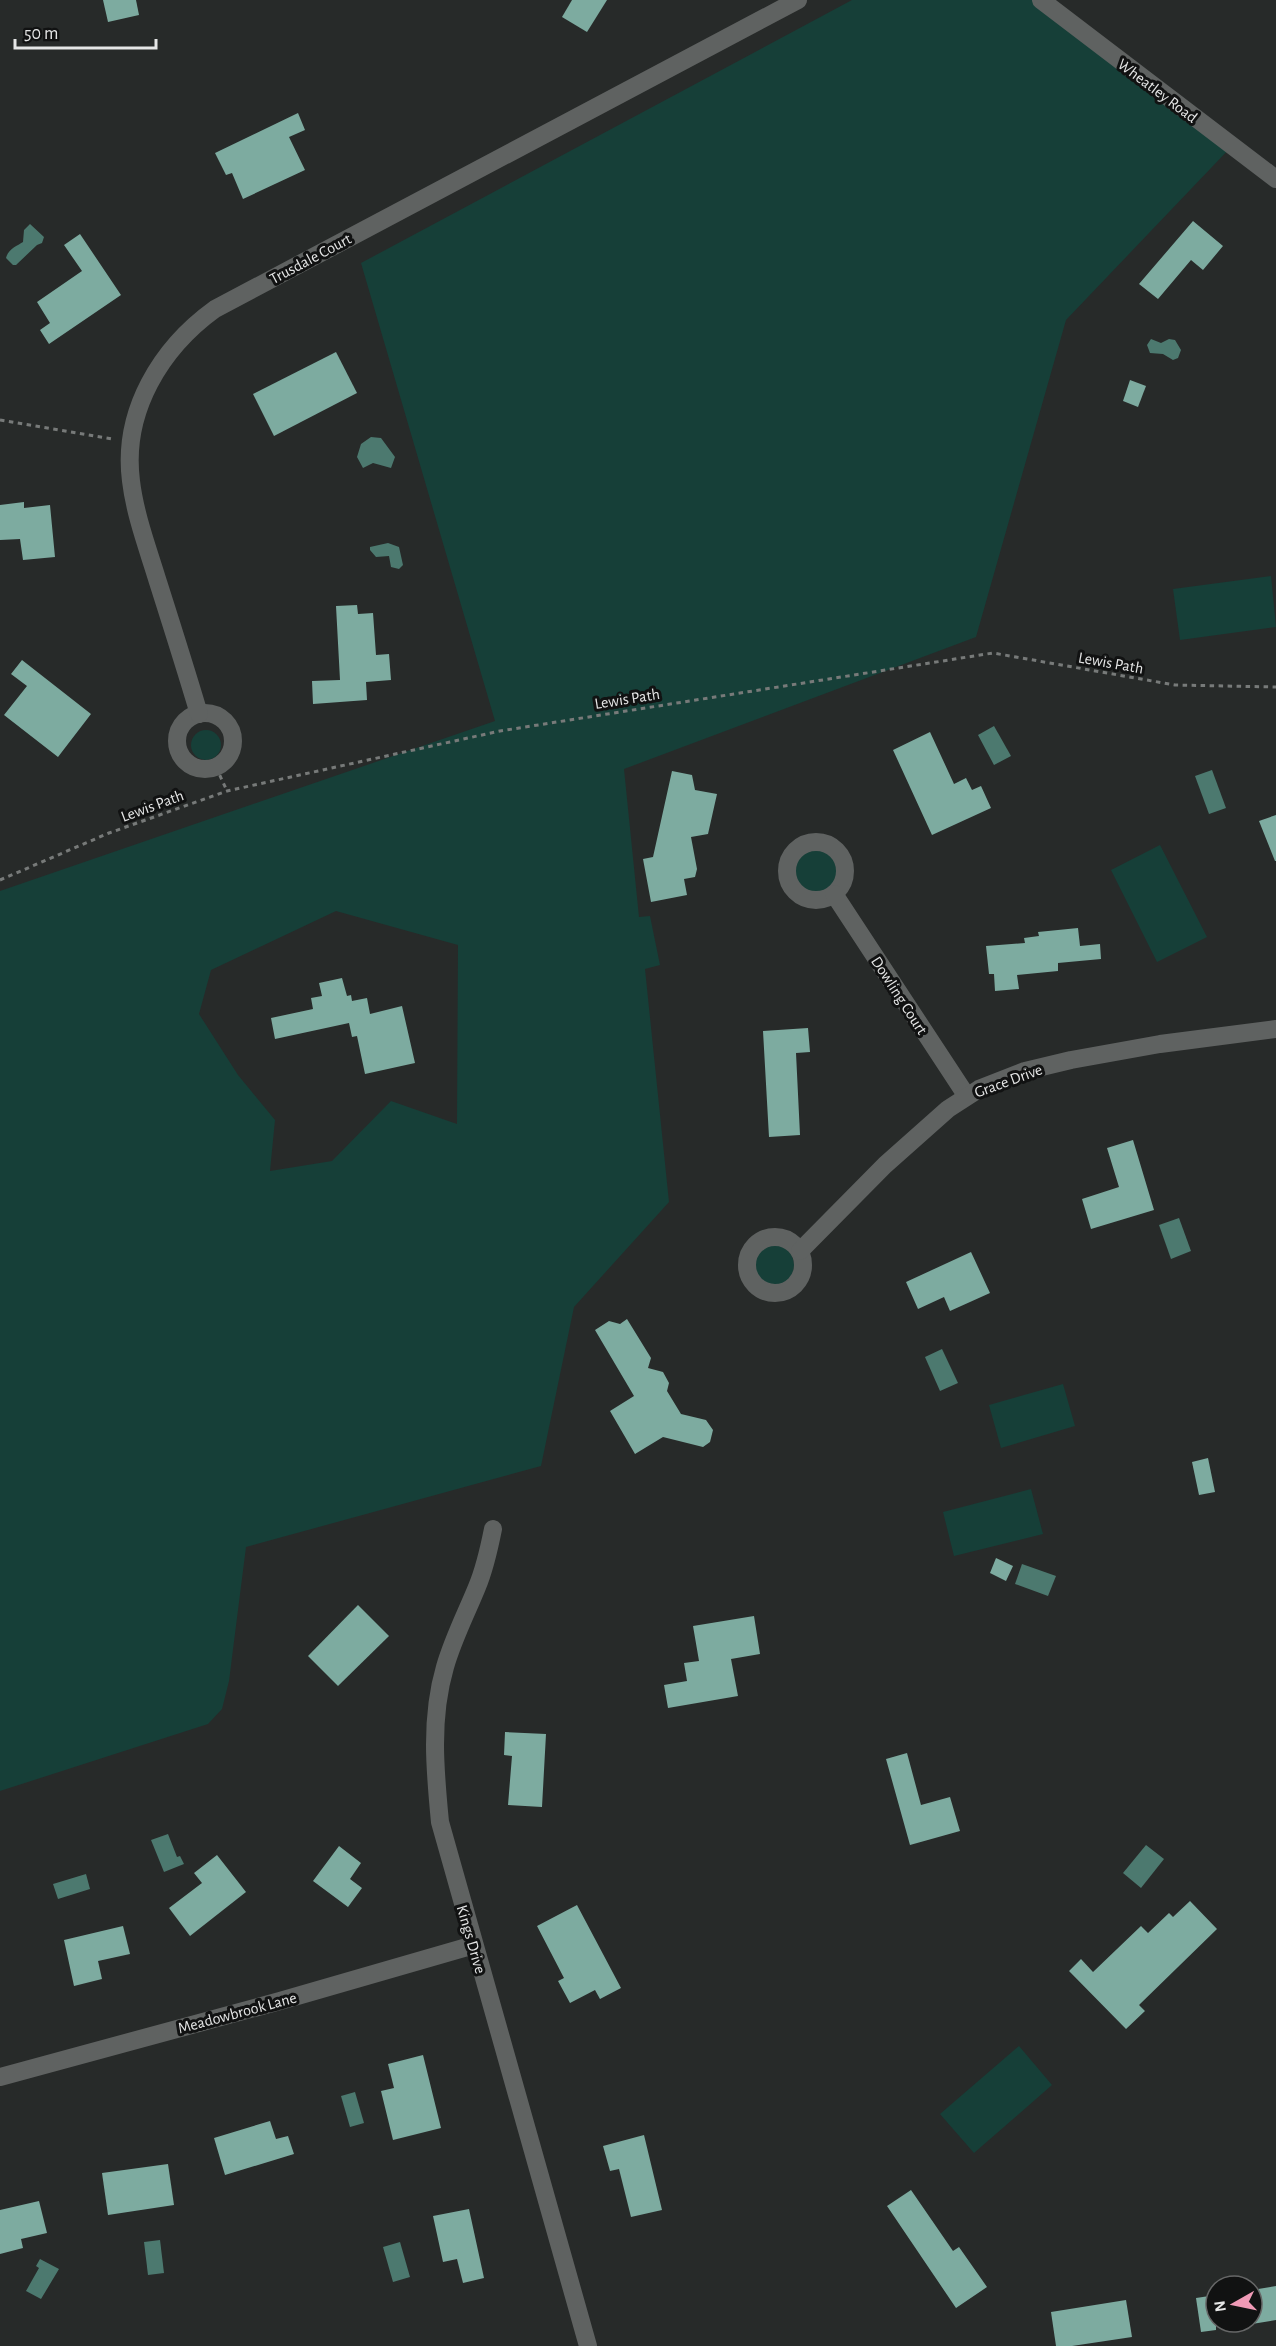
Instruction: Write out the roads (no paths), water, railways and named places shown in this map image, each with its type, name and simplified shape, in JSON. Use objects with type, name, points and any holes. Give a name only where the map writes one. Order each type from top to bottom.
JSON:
[{"type":"street","name":"Trusdale Court","points":[[199,714],[143,534],[131,481],[130,457],[136,411],[148,384],[173,345],[192,326],[215,309],[798,0]]},
{"type":"street","name":"Wheatley Road","points":[[1041,0],[1276,179]]},
{"type":"street","points":[[199,714],[217,716],[230,728],[232,746],[229,755],[216,766],[206,769],[189,764],[178,749],[179,731],[183,723],[199,714]]},
{"type":"street","name":"Dowling Court","points":[[834,894],[966,1095]]},
{"type":"street","name":"Grace Drive","points":[[800,1251],[885,1165],[966,1095],[1025,1071],[1071,1060],[1160,1044],[1276,1029]]},
{"type":"street","name":"Kings Drive","points":[[493,1529],[487,1558],[477,1587],[459,1625],[444,1668],[438,1701],[434,1757],[440,1822],[588,2346]]},
{"type":"street","name":"Meadowbrook Lane","points":[[0,2077],[280,2001],[474,1945]]}]
